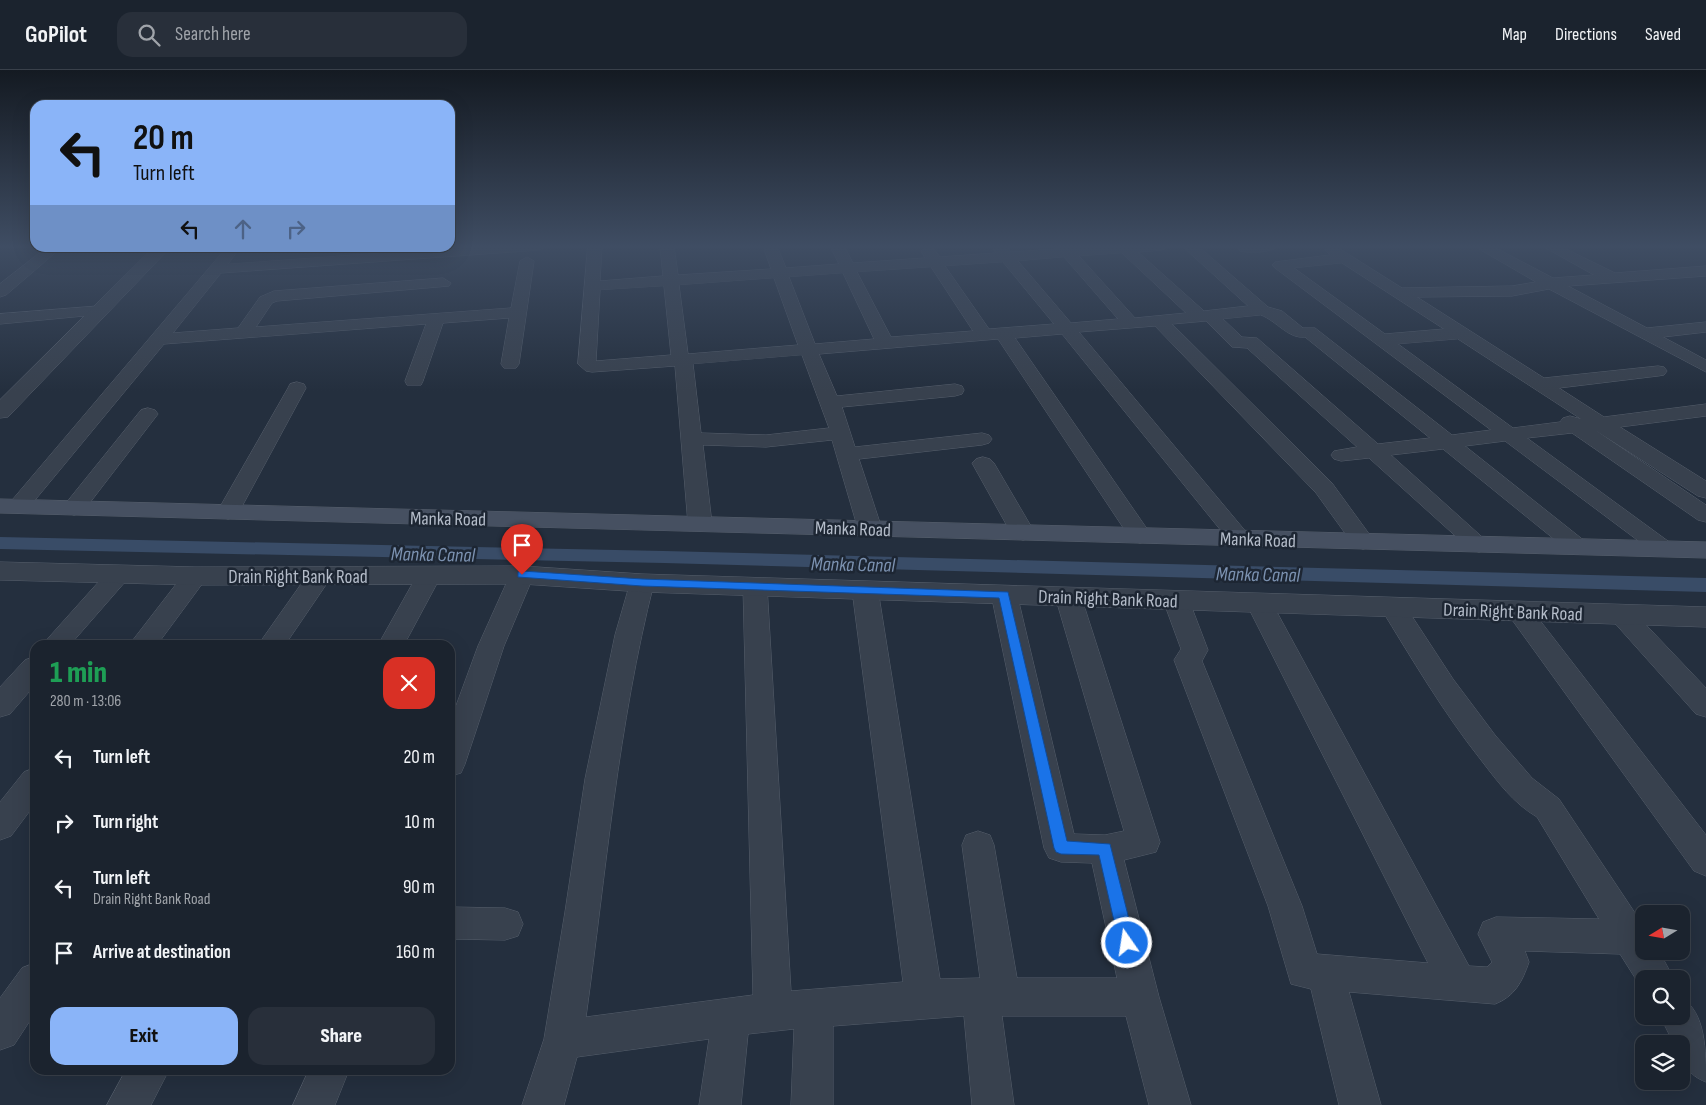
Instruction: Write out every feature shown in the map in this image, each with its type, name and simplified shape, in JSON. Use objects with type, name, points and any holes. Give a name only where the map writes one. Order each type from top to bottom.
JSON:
[{"type":"main road","name":"Manka Road","points":[[9,506],[1706,550]]},
{"type":"street","points":[[0,412],[116,294]]},
{"type":"street","points":[[9,506],[159,339],[195,294]]},
{"type":"street","points":[[242,333],[266,300],[274,296],[296,294]]},
{"type":"street","points":[[414,381],[440,294]]},
{"type":"street","points":[[510,364],[522,294]]},
{"type":"street","points":[[593,294],[586,364],[588,366],[1131,324],[1262,310]]},
{"type":"street","points":[[673,294],[692,439],[700,524]]},
{"type":"street","points":[[789,294],[808,349],[830,402],[870,529]]},
{"type":"street","points":[[861,294],[885,343]]},
{"type":"street","points":[[961,294],[993,334],[1140,536]]},
{"type":"street","points":[[1038,294],[1239,538]]},
{"type":"street","points":[[1105,294],[1131,324]]},
{"type":"street","points":[[1179,294],[1238,343],[1251,342],[1479,545]]},
{"type":"street","points":[[1244,294],[1262,310],[1276,315],[1299,333],[1309,332],[1578,547]]},
{"type":"street","points":[[1319,294],[1664,549]]},
{"type":"street","points":[[1402,294],[1706,491]]},
{"type":"street","points":[[1571,294],[1706,367]]},
{"type":"street","points":[[0,319],[99,311]]},
{"type":"street","points":[[159,339],[519,312]]},
{"type":"street","points":[[1160,321],[1324,488],[1363,542]]},
{"type":"street","points":[[1643,334],[1706,327]]},
{"type":"street","points":[[1379,340],[1462,333]]},
{"type":"street","points":[[1542,384],[1658,371]]},
{"type":"street","points":[[1502,376],[1706,515]]},
{"type":"street","points":[[228,512],[297,388]]},
{"type":"street","points":[[830,402],[955,390]]},
{"type":"street","points":[[1341,456],[1706,410]]},
{"type":"street","points":[[74,508],[148,414]]},
{"type":"street","points":[[692,439],[766,441],[840,433]]},
{"type":"street","points":[[847,454],[982,439]]},
{"type":"street","points":[[983,463],[1023,533]]},
{"type":"street","name":"Drain Right Bank Road","points":[[2,573],[196,576],[522,575],[642,583],[1706,617]]},
{"type":"street","points":[[60,640],[120,574]]},
{"type":"street","points":[[455,750],[491,646],[522,575]]},
{"type":"street","points":[[146,640],[196,576]]},
{"type":"street","points":[[275,640],[320,576]]},
{"type":"street","points":[[395,640],[430,576]]},
{"type":"street","points":[[543,1105],[562,1039],[583,912],[600,779],[628,635],[642,583]]},
{"type":"street","points":[[755,586],[773,1012]]},
{"type":"street","points":[[865,590],[924,1000]]},
{"type":"street","points":[[1004,594],[1061,848],[1105,849],[1144,842],[1068,596]]},
{"type":"street","points":[[1176,600],[1195,650],[1188,660],[1285,906],[1304,971],[1495,986],[1507,972],[1511,962],[1496,934],[1630,937]]},
{"type":"street","points":[[1259,603],[1458,983]]},
{"type":"street","points":[[1393,607],[1440,682],[1485,744],[1530,798],[1548,808],[1650,970]]},
{"type":"street","points":[[1519,611],[1706,861]]},
{"type":"street","points":[[1621,614],[1706,706]]},
{"type":"street","points":[[0,706],[30,673]]},
{"type":"street","points":[[15,817],[30,790]]},
{"type":"street","points":[[978,845],[991,997],[993,1105]]},
{"type":"street","points":[[1105,849],[1140,997],[1170,1105]]},
{"type":"street","points":[[455,923],[505,924]]},
{"type":"street","points":[[1325,973],[1360,1105]]},
{"type":"street","points":[[0,1031],[30,988]]},
{"type":"street","points":[[562,1039],[773,1012],[924,1000],[991,997],[1140,997]]},
{"type":"street","points":[[812,1105],[814,1009]]},
{"type":"street","points":[[720,1105],[731,1018]]},
{"type":"street","points":[[1684,1025],[1706,1062]]},
{"type":"street","points":[[128,1105],[146,1075]]},
{"type":"street","points":[[314,1105],[327,1075]]},
{"type":"waterway","name":"Manka Canal","points":[[0,543],[664,557],[1706,585]]},
{"type":"route","points":[[522,575],[642,583],[1004,594],[1061,848],[1105,849],[1127,943]]}]
